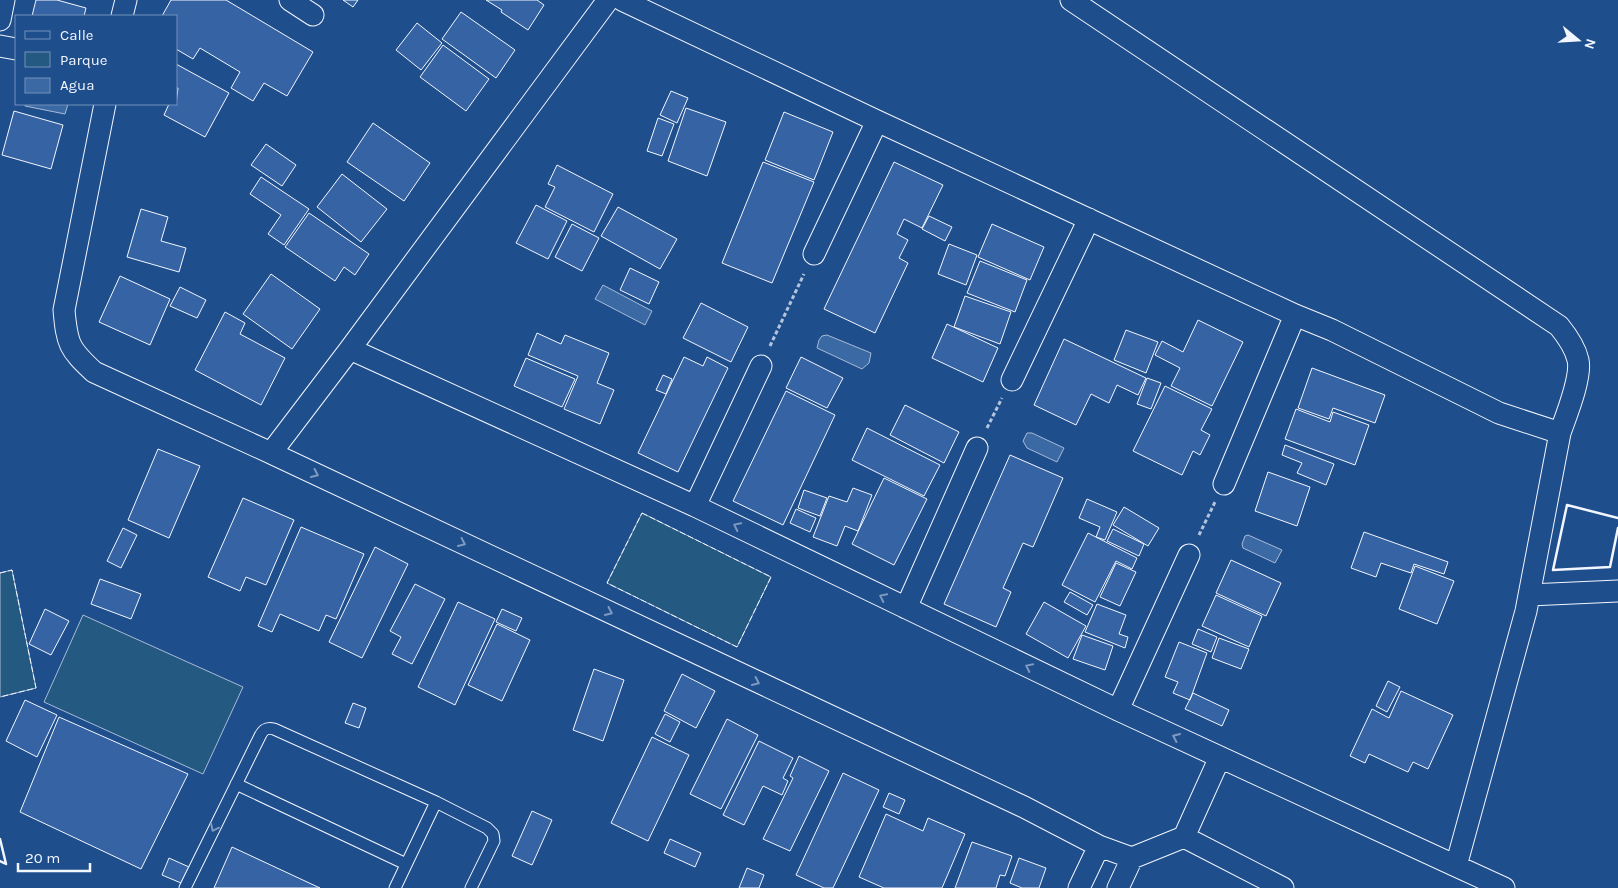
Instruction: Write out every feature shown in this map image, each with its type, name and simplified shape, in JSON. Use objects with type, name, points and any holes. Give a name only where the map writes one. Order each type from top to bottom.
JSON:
[{"type":"street","points":[[0,20],[4,0]]},
{"type":"street","points":[[122,15],[126,0]]},
{"type":"street","points":[[290,0],[313,15]]},
{"type":"street","points":[[271,454],[608,0]]},
{"type":"street","points":[[622,0],[877,121],[1332,330],[1499,413],[1560,433]]},
{"type":"street","points":[[1071,0],[1559,326],[1571,340],[1579,362],[1575,389],[1560,433],[1529,596],[1456,866]]},
{"type":"street","points":[[0,46],[15,50]]},
{"type":"street","points":[[105,105],[64,310],[66,336],[76,355],[94,372],[1024,808],[1099,846],[1132,858],[1184,837],[1220,758]]},
{"type":"street","points":[[814,254],[877,121]]},
{"type":"street","points":[[1012,380],[1089,219]]},
{"type":"street","points":[[1224,484],[1296,315]]},
{"type":"street","points":[[350,349],[695,506],[1118,710],[1504,888]]},
{"type":"street","points":[[695,506],[761,366]]},
{"type":"street","points":[[906,608],[977,448]]},
{"type":"street","points":[[1118,710],[1189,555]]},
{"type":"street","points":[[1529,596],[1618,591]]},
{"type":"street","points":[[1184,837],[1283,888]]},
{"type":"street","points":[[1079,888],[1099,846]]},
{"type":"street","points":[[1118,888],[1132,858]]},
{"type":"lane","points":[[185,888],[263,730],[268,728],[274,729],[436,802],[487,828],[493,834],[494,841],[471,888]]},
{"type":"lane","points":[[236,784],[406,864]]},
{"type":"lane","points":[[395,888],[436,802]]},
{"type":"path","points":[[761,366],[814,254]]},
{"type":"path","points":[[977,448],[1012,380]]},
{"type":"path","points":[[1189,555],[1224,484]]},
{"type":"green space","points":[[642,513],[771,577],[737,647],[607,583]]},
{"type":"green space","points":[[12,570],[36,688],[0,697],[0,573]]},
{"type":"green space","points":[[83,615],[243,687],[203,774],[44,702]]},
{"type":"water","points":[[25,105],[68,105],[65,114]]},
{"type":"water","points":[[603,285],[652,311],[645,325],[595,299]]},
{"type":"water","points":[[827,335],[871,353],[869,363],[862,369],[817,348],[822,336]]},
{"type":"water","points":[[1027,433],[1032,433],[1064,448],[1057,462],[1027,448],[1023,441]]},
{"type":"water","points":[[1248,535],[1282,550],[1275,563],[1243,548],[1242,544],[1245,536]]},
{"type":"building","points":[[36,0],[57,0],[86,8],[84,15],[32,15]]},
{"type":"building","points":[[171,0],[226,0],[313,52],[287,96],[264,83],[253,101],[231,88],[240,72],[200,48],[193,59],[178,50],[178,15],[163,15]]},
{"type":"building","points":[[343,0],[358,0],[353,7]]},
{"type":"building","points":[[486,0],[537,0],[544,5],[528,30]]},
{"type":"building","points":[[461,12],[515,50],[496,78],[442,39]]},
{"type":"building","points":[[417,23],[442,43],[421,70],[396,50]]},
{"type":"building","points":[[443,45],[489,79],[466,111],[420,77]]},
{"type":"building","points":[[178,65],[229,93],[205,137],[164,115],[169,105],[178,105]]},
{"type":"building","points":[[671,91],[688,98],[677,123],[660,115]]},
{"type":"building","points":[[686,108],[726,122],[707,176],[668,161]]},
{"type":"building","points":[[14,111],[63,125],[51,169],[2,155]]},
{"type":"building","points":[[784,112],[833,132],[814,180],[765,160]]},
{"type":"building","points":[[658,118],[674,124],[662,156],[647,151]]},
{"type":"building","points":[[373,123],[430,163],[404,201],[347,162]]},
{"type":"building","points":[[266,144],[296,165],[282,186],[251,165]]},
{"type":"building","points":[[763,162],[814,182],[772,283],[722,263]]},
{"type":"building","points":[[894,162],[943,185],[922,228],[904,219],[897,234],[908,240],[899,258],[908,263],[875,333],[824,309]]},
{"type":"building","points":[[557,165],[613,194],[594,232],[545,207],[555,187],[548,184]]},
{"type":"building","points":[[342,174],[387,209],[361,242],[317,207]]},
{"type":"building","points":[[261,177],[309,209],[284,245],[268,234],[281,215],[250,194]]},
{"type":"building","points":[[536,205],[567,221],[548,259],[516,243]]},
{"type":"building","points":[[618,207],[677,239],[660,269],[601,236]]},
{"type":"building","points":[[141,209],[168,217],[161,241],[186,248],[179,272],[127,257]]},
{"type":"building","points":[[309,213],[369,254],[355,275],[344,267],[335,281],[285,247]]},
{"type":"building","points":[[929,216],[952,227],[945,241],[922,229]]},
{"type":"building","points":[[572,224],[599,238],[582,271],[555,257]]},
{"type":"building","points":[[992,224],[1044,247],[1030,280],[978,257]]},
{"type":"building","points":[[949,244],[977,255],[966,285],[938,274]]},
{"type":"building","points":[[980,261],[1027,280],[1015,312],[967,293]]},
{"type":"building","points":[[630,268],[659,282],[649,304],[620,290]]},
{"type":"building","points":[[271,274],[320,309],[292,349],[243,314]]},
{"type":"building","points":[[120,276],[170,299],[150,345],[99,322]]},
{"type":"building","points":[[180,287],[206,300],[197,318],[170,306]]},
{"type":"building","points":[[965,296],[1011,312],[1000,344],[954,327]]},
{"type":"building","points":[[701,303],[748,327],[731,362],[683,338]]},
{"type":"building","points":[[225,312],[245,323],[240,334],[285,358],[261,405],[195,370]]},
{"type":"building","points":[[1198,320],[1243,342],[1212,406],[1171,386],[1180,368],[1155,355],[1162,341],[1183,352]]},
{"type":"building","points":[[947,324],[998,348],[983,382],[932,358]]},
{"type":"building","points":[[1126,330],[1158,342],[1146,373],[1114,360]]},
{"type":"building","points":[[537,333],[561,344],[565,335],[609,353],[597,383],[614,390],[600,424],[564,409],[578,376],[528,355]]},
{"type":"building","points":[[1064,339],[1146,378],[1138,395],[1117,385],[1109,403],[1091,394],[1076,425],[1034,405]]},
{"type":"building","points":[[684,357],[703,366],[707,357],[728,368],[678,472],[638,453]]},
{"type":"building","points":[[801,357],[843,378],[827,408],[786,388]]},
{"type":"building","points":[[526,358],[575,379],[562,407],[514,386]]},
{"type":"building","points":[[1312,368],[1385,395],[1375,423],[1333,408],[1329,419],[1298,408]]},
{"type":"building","points":[[663,375],[672,379],[666,394],[656,390]]},
{"type":"building","points":[[1147,378],[1161,383],[1151,409],[1137,404]]},
{"type":"building","points":[[1165,386],[1212,409],[1201,430],[1210,435],[1200,455],[1193,451],[1182,475],[1133,451]]},
{"type":"building","points":[[786,391],[835,415],[783,525],[733,501]]},
{"type":"building","points":[[905,405],[959,432],[944,463],[890,435]]},
{"type":"building","points":[[1296,409],[1330,422],[1333,412],[1369,425],[1355,465],[1285,439]]},
{"type":"building","points":[[867,428],[940,465],[924,496],[852,460]]},
{"type":"building","points":[[1285,445],[1334,464],[1326,485],[1297,473],[1302,463],[1282,455]]},
{"type":"building","points":[[158,449],[200,466],[169,538],[128,520]]},
{"type":"building","points":[[1010,455],[1063,478],[1033,547],[1023,543],[1003,588],[1011,592],[996,627],[944,604]]},
{"type":"building","points":[[1268,472],[1310,487],[1297,526],[1255,511]]},
{"type":"building","points":[[884,478],[927,499],[894,565],[852,544]]},
{"type":"building","points":[[853,488],[872,495],[858,531],[845,526],[837,546],[813,537],[829,496],[847,502]]},
{"type":"building","points":[[804,490],[827,498],[820,516],[798,508]]},
{"type":"building","points":[[243,498],[294,520],[266,585],[246,577],[240,591],[208,577]]},
{"type":"building","points":[[1087,499],[1117,512],[1105,540],[1096,537],[1100,527],[1079,518]]},
{"type":"building","points":[[1124,507],[1159,528],[1148,546],[1113,525]]},
{"type":"building","points":[[796,509],[816,518],[810,532],[790,523]]},
{"type":"building","points":[[301,527],[364,554],[336,619],[326,615],[319,631],[280,614],[272,632],[258,626]]},
{"type":"building","points":[[123,528],[137,535],[121,568],[107,561]]},
{"type":"building","points":[[1113,529],[1144,544],[1139,556],[1107,541]]},
{"type":"building","points":[[1364,532],[1448,562],[1444,574],[1414,564],[1411,573],[1381,563],[1376,577],[1351,568]]},
{"type":"building","points":[[1088,533],[1137,558],[1132,569],[1116,561],[1095,602],[1062,585]]},
{"type":"building","points":[[375,547],[408,564],[362,658],[329,642]]},
{"type":"building","points":[[1231,560],[1281,583],[1266,616],[1216,593]]},
{"type":"building","points":[[1116,563],[1136,572],[1120,606],[1100,597]]},
{"type":"building","points":[[1415,566],[1454,581],[1437,624],[1399,609]]},
{"type":"building","points":[[100,579],[141,594],[131,619],[91,604]]},
{"type":"building","points":[[415,584],[445,599],[412,664],[392,654],[401,637],[390,631]]},
{"type":"building","points":[[1070,592],[1093,605],[1087,615],[1064,602]]},
{"type":"building","points":[[1216,595],[1262,616],[1249,647],[1202,626]]},
{"type":"building","points":[[458,602],[495,619],[455,705],[418,687]]},
{"type":"building","points":[[1044,602],[1086,626],[1068,658],[1026,634]]},
{"type":"building","points":[[1097,604],[1126,615],[1119,634],[1128,637],[1125,648],[1085,632]]},
{"type":"building","points":[[45,609],[69,621],[51,655],[29,644]]},
{"type":"building","points":[[502,609],[522,618],[516,631],[496,622]]},
{"type":"building","points":[[497,624],[530,640],[502,701],[468,685]]},
{"type":"building","points":[[1198,629],[1217,637],[1211,652],[1192,644]]},
{"type":"building","points":[[1082,635],[1113,646],[1105,670],[1073,659]]},
{"type":"building","points":[[1219,638],[1249,649],[1241,669],[1212,658]]},
{"type":"building","points":[[1179,642],[1207,653],[1190,700],[1173,693],[1178,682],[1165,677]]},
{"type":"building","points":[[594,669],[624,680],[603,741],[573,730]]},
{"type":"building","points":[[682,674],[715,691],[696,728],[664,711]]},
{"type":"building","points":[[1388,681],[1400,687],[1387,712],[1376,706]]},
{"type":"building","points":[[1401,691],[1453,715],[1428,769],[1413,762],[1408,772],[1369,754],[1365,763],[1350,756],[1372,709],[1389,718]]},
{"type":"building","points":[[1193,693],[1229,710],[1222,726],[1185,709]]},
{"type":"building","points":[[25,700],[57,715],[37,757],[6,741]]},
{"type":"building","points":[[353,703],[366,708],[359,728],[345,723]]},
{"type":"building","points":[[665,714],[680,722],[670,742],[655,734]]},
{"type":"building","points":[[59,717],[188,774],[141,869],[20,812]]},
{"type":"building","points":[[727,719],[758,735],[721,809],[690,794]]},
{"type":"building","points":[[652,737],[689,755],[648,841],[611,823]]},
{"type":"building","points":[[759,741],[793,758],[783,778],[788,781],[782,795],[763,786],[744,825],[723,815]]},
{"type":"building","points":[[799,756],[829,771],[790,851],[763,839],[793,778],[790,776]]},
{"type":"building","points":[[843,773],[879,790],[833,888],[824,888],[796,875]]},
{"type":"building","points":[[889,793],[905,800],[899,814],[883,807]]},
{"type":"building","points":[[532,811],[552,820],[532,865],[512,856]]},
{"type":"building","points":[[886,814],[923,831],[928,818],[965,834],[942,888],[884,888],[859,877]]},
{"type":"building","points":[[670,839],[701,853],[695,867],[664,853]]},
{"type":"building","points":[[972,842],[1012,856],[1005,876],[1000,875],[996,888],[955,888]]},
{"type":"building","points":[[232,847],[320,888],[214,888]]},
{"type":"building","points":[[169,858],[189,867],[181,883],[162,875]]},
{"type":"building","points":[[1019,858],[1046,868],[1039,888],[1022,888],[1010,883]]},
{"type":"building","points":[[747,868],[764,875],[759,888],[739,888]]},
{"type":"fence","points":[[642,513],[771,577],[737,647],[607,583],[642,513]]},
{"type":"fence","points":[[0,573],[12,570],[36,688],[0,697]]},
{"type":"wall","points":[[1618,518],[1567,505],[1553,570],[1610,567],[1618,528]]},
{"type":"wall","points":[[0,839],[6,864],[0,861]]}]
